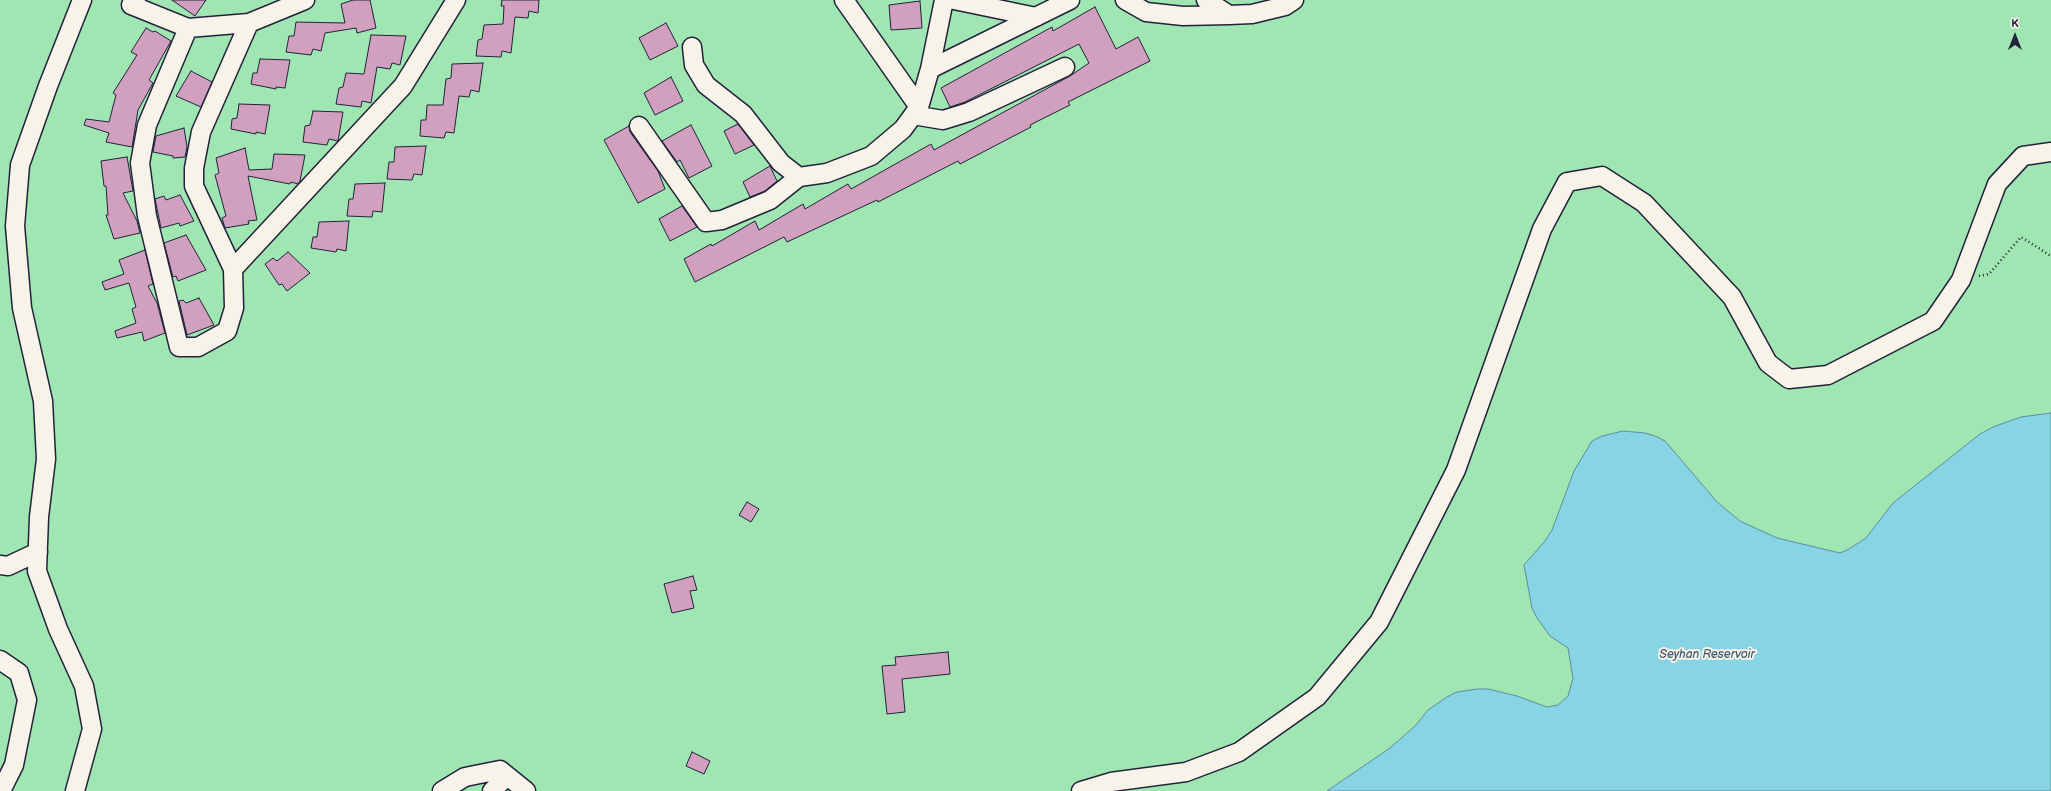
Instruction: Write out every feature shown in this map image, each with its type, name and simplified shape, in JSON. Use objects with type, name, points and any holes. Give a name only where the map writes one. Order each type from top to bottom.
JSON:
[{"type":"street","points":[[75,791],[92,729],[84,686],[58,629],[37,571],[39,517],[46,459],[43,401],[22,308],[15,226],[20,165],[48,86],[82,0]]},
{"type":"street","points":[[133,2],[188,28],[249,23],[305,0]]},
{"type":"street","points":[[233,269],[403,86],[456,0]]},
{"type":"street","points":[[844,0],[916,111],[942,120],[963,114],[1065,67]]},
{"type":"street","points":[[639,126],[706,222],[722,220],[770,200],[799,177],[827,173],[871,156],[903,129],[916,111],[930,69],[944,0]]},
{"type":"street","points":[[954,0],[1036,17]]},
{"type":"street","points":[[930,69],[1070,0]]},
{"type":"street","points":[[1125,0],[1146,12],[1183,16],[1252,14],[1285,6],[1294,0]]},
{"type":"street","points":[[1206,0],[1229,15]]},
{"type":"street","points":[[188,28],[147,125],[140,163],[147,216],[179,347],[198,347],[227,331],[234,308],[233,269],[194,186],[194,168],[201,132],[249,23]]},
{"type":"street","points":[[692,47],[694,65],[706,85],[743,114],[781,163],[799,177]]},
{"type":"street","points":[[1081,791],[1111,782],[1186,772],[1239,752],[1316,697],[1379,622],[1456,470],[1542,229],[1567,182],[1602,176],[1644,203],[1732,297],[1768,363],[1789,379],[1828,375],[1933,320],[1961,280],[1998,184],[2023,156],[2051,152]]},
{"type":"street","points":[[0,565],[8,566],[38,552]]},
{"type":"street","points":[[0,660],[19,673],[27,700],[14,765],[1,791]]},
{"type":"street","points":[[442,791],[465,777],[500,770],[526,791]]},
{"type":"street","points":[[492,791],[507,776]]},
{"type":"path","points":[[1961,280],[1989,274],[2021,237],[2051,256]]},
{"type":"green space","points":[[0,0],[2051,0],[2051,791],[0,791]]},
{"type":"water","name":"Seyhan Reservoir","points":[[2051,413],[2051,791],[1327,791],[1390,748],[1415,726],[1428,710],[1457,692],[1488,689],[1517,696],[1547,707],[1558,705],[1568,696],[1573,678],[1568,648],[1550,636],[1537,618],[1532,608],[1524,565],[1545,541],[1552,530],[1574,471],[1592,441],[1602,436],[1623,431],[1645,433],[1655,436],[1665,441],[1717,502],[1740,521],[1777,538],[1840,553],[1866,538],[1893,503],[1980,434],[1993,427],[2021,417]]},
{"type":"building","points":[[172,0],[206,0],[195,16]]},
{"type":"building","points":[[353,0],[370,0],[376,28],[357,33],[356,28],[325,33],[321,51],[313,49],[311,55],[286,52],[289,36],[294,36],[296,22],[345,23],[341,4]]},
{"type":"building","points":[[502,0],[539,0],[538,13],[529,11],[528,18],[515,17],[511,53],[502,51],[501,57],[476,56],[478,40],[482,39],[484,25],[503,24],[504,6],[501,6]]},
{"type":"building","points":[[920,1],[922,28],[891,30],[889,5]]},
{"type":"building","points":[[1095,7],[1116,49],[1138,37],[1150,61],[1068,102],[1070,105],[1030,125],[1031,127],[960,164],[958,161],[878,202],[877,200],[787,242],[784,237],[695,282],[684,259],[711,244],[712,246],[755,221],[759,230],[803,204],[805,209],[848,184],[851,189],[931,144],[934,150],[1070,76],[1089,63],[1079,44],[965,102],[950,107],[941,88],[1052,27],[1053,31]]},
{"type":"building","points":[[666,23],[678,46],[650,60],[639,38]]},
{"type":"building","points":[[146,28],[153,32],[155,31],[171,41],[149,80],[153,83],[138,110],[132,147],[106,142],[109,133],[84,125],[86,119],[109,122],[116,95],[113,93],[137,55],[131,52]]},
{"type":"building","points":[[371,35],[406,36],[400,65],[392,63],[390,69],[377,67],[371,103],[362,101],[361,107],[336,104],[339,88],[343,87],[346,73],[364,74]]},
{"type":"building","points":[[260,59],[290,60],[285,88],[276,87],[276,89],[251,84],[253,73],[257,73]]},
{"type":"building","points":[[483,63],[479,92],[471,90],[469,97],[459,96],[454,133],[446,132],[444,138],[420,136],[421,120],[426,120],[427,105],[443,105],[446,79],[451,78],[452,64]]},
{"type":"building","points":[[191,71],[212,82],[201,107],[176,96]]},
{"type":"building","points":[[671,77],[683,101],[655,115],[644,93]]},
{"type":"building","points":[[239,104],[270,105],[265,134],[256,132],[256,134],[231,129],[232,119],[237,118]]},
{"type":"building","points":[[313,111],[343,112],[338,141],[329,139],[327,145],[303,142],[305,126],[310,125]]},
{"type":"building","points":[[738,124],[754,145],[735,154],[724,131]]},
{"type":"building","points":[[691,125],[712,166],[689,178],[680,160],[677,162],[662,141]]},
{"type":"building","points":[[629,126],[630,132],[658,171],[665,189],[638,203],[604,140]]},
{"type":"building","points":[[184,128],[187,147],[185,157],[173,158],[173,156],[153,152],[156,136]]},
{"type":"building","points":[[426,146],[422,175],[414,174],[412,180],[387,179],[389,162],[394,162],[395,147]]},
{"type":"building","points":[[245,148],[249,170],[272,169],[274,154],[305,155],[300,181],[298,184],[291,182],[290,184],[248,176],[257,220],[248,221],[249,224],[225,228],[222,218],[226,216],[215,175],[219,173],[216,158]]},
{"type":"building","points":[[127,157],[133,191],[123,193],[137,221],[140,233],[114,239],[106,215],[108,215],[106,186],[104,186],[101,161]]},
{"type":"building","points":[[770,166],[777,181],[765,191],[750,197],[743,182]]},
{"type":"building","points":[[385,183],[382,212],[373,211],[372,217],[347,216],[349,199],[353,199],[355,184]]},
{"type":"building","points":[[180,195],[194,221],[180,226],[179,223],[161,228],[155,199],[164,196],[166,200]]},
{"type":"building","points":[[682,206],[697,227],[670,241],[659,219]]},
{"type":"building","points":[[349,221],[346,251],[337,249],[336,252],[311,248],[313,237],[317,237],[319,222]]},
{"type":"building","points":[[186,235],[206,270],[178,281],[176,276],[173,277],[164,243]]},
{"type":"building","points":[[145,250],[153,284],[148,286],[157,303],[165,333],[144,341],[142,332],[117,338],[115,331],[136,323],[132,309],[136,307],[129,283],[105,290],[102,282],[124,274],[119,260]]},
{"type":"building","points":[[288,252],[310,273],[287,291],[282,284],[279,285],[265,264],[273,258],[277,261]]},
{"type":"building","points":[[199,298],[214,325],[187,335],[179,301],[183,300],[186,303]]},
{"type":"building","points":[[747,502],[759,509],[751,522],[739,515]]},
{"type":"building","points":[[693,576],[697,590],[690,591],[694,608],[672,613],[664,584]]},
{"type":"building","points":[[948,652],[950,674],[902,679],[905,712],[887,714],[882,666],[896,665],[895,657]]},
{"type":"building","points":[[692,752],[710,761],[704,774],[686,766]]}]
